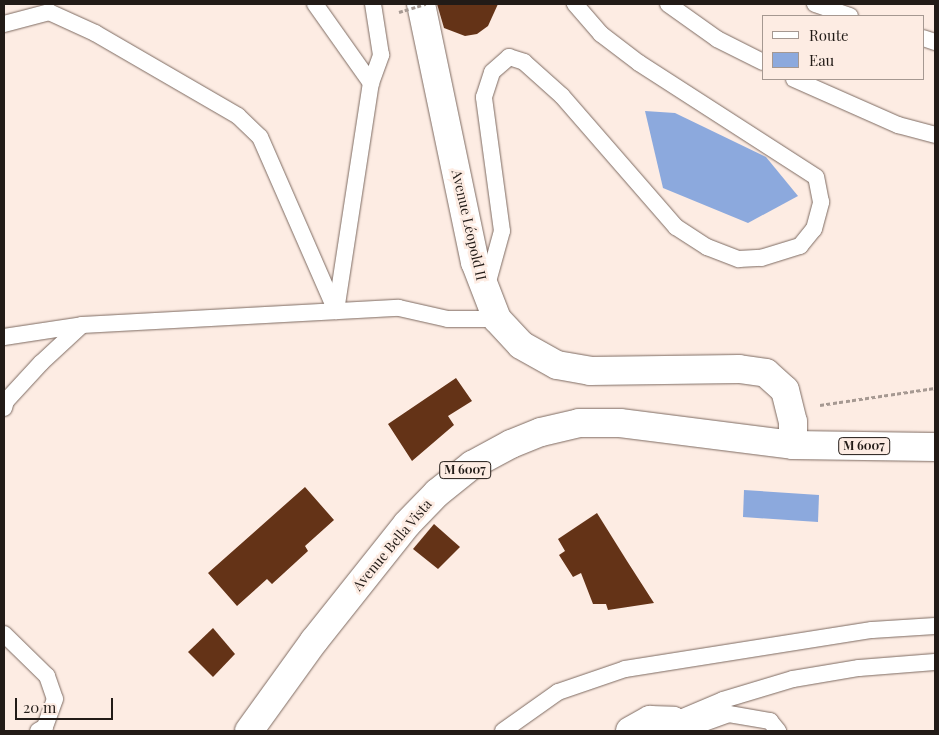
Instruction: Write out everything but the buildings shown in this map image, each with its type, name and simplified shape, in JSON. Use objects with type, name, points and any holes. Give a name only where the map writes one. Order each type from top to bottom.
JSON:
[{"type":"main road","name":"Avenue Léopold II","points":[[410,8],[475,262],[485,294],[497,319],[521,345],[558,365],[590,371],[739,369],[766,373],[785,390],[791,408],[793,445]]},
{"type":"main road","name":"Avenue Bella Vista","points":[[248,731],[314,641],[407,524],[437,493],[472,465],[541,432],[587,423],[663,426],[793,445]]},
{"type":"main road","name":"M 6007","points":[[793,445],[935,447]]},
{"type":"main road","points":[[630,731],[650,720],[679,728]]},
{"type":"lane","points":[[315,4],[371,83]]},
{"type":"lane","points":[[336,311],[371,83],[381,54],[372,4]]},
{"type":"lane","points":[[485,294],[502,231],[484,96],[492,72],[509,57],[524,62],[562,96],[676,227],[707,247],[739,259],[761,258],[800,246],[814,229],[821,202],[816,177],[639,63],[601,34],[574,4]]},
{"type":"lane","points":[[668,4],[717,39],[762,62]]},
{"type":"lane","points":[[815,4],[847,15]]},
{"type":"lane","points":[[4,24],[49,12],[94,33],[238,116],[260,138],[336,311]]},
{"type":"lane","points":[[796,80],[898,124],[935,135]]},
{"type":"lane","points":[[4,337],[82,325],[399,308],[448,319],[497,319]]},
{"type":"lane","points":[[4,408],[6,401],[41,363],[82,325]]},
{"type":"lane","points":[[503,731],[558,692],[625,669],[872,630],[935,626]]},
{"type":"lane","points":[[4,634],[46,676],[55,699],[45,727],[38,731]]},
{"type":"lane","points":[[679,728],[723,700],[793,679],[859,668],[935,662]]},
{"type":"lane","points":[[679,728],[718,726],[729,714],[770,721],[778,731]]},
{"type":"path","points":[[410,8],[426,4]]},
{"type":"path","points":[[791,408],[935,388]]},
{"type":"water","points":[[645,111],[675,113],[766,157],[798,196],[748,223],[663,188]]},
{"type":"water","points":[[744,490],[819,495],[818,522],[743,517]]}]
